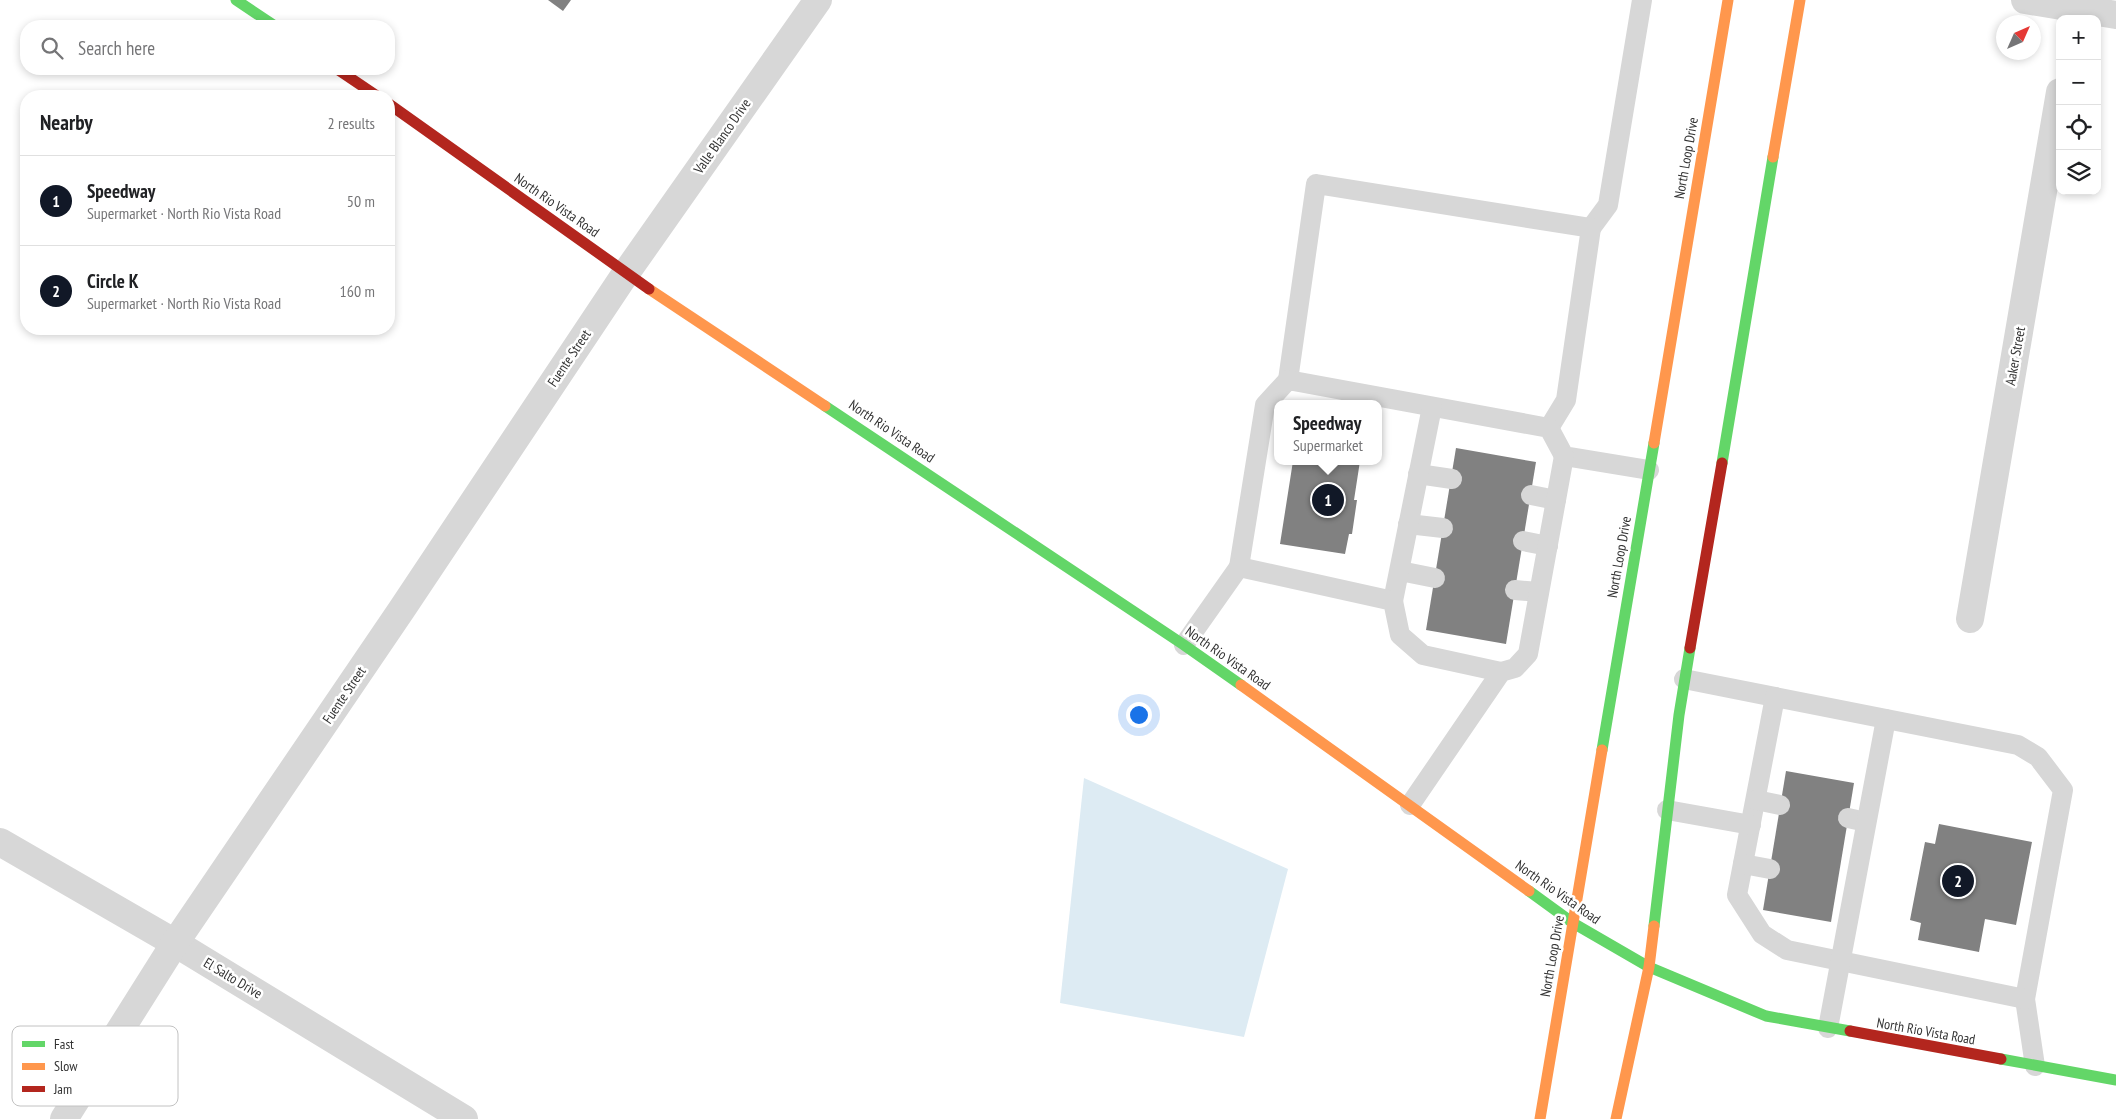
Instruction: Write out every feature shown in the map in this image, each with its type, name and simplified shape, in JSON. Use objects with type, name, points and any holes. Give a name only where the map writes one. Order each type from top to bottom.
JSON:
[{"type":"main road","points":[[236,0],[266,20]]},
{"type":"main road","points":[[1616,1119],[1649,968],[1684,680],[1800,0]]},
{"type":"main road","name":"North Loop Drive","points":[[1540,1119],[1649,470],[1722,1]]},
{"type":"main road","points":[[346,75],[369,90]]},
{"type":"main road","name":"North Rio Vista Road","points":[[395,108],[626,273],[1184,644],[1573,923],[1649,968],[1766,1016],[2116,1080]]},
{"type":"street","points":[[2025,0],[2116,15]]},
{"type":"street","name":"Valle Blanco Drive","points":[[626,273],[808,4]]},
{"type":"street","name":"Aaker Street","points":[[1970,619],[2058,105]]},
{"type":"street","name":"Fuente Street","points":[[122,1026],[174,943],[402,609],[626,273]]},
{"type":"street","name":"El Salto Drive","points":[[0,842],[174,943],[464,1119]]},
{"type":"street","name":"Fuente Street","points":[[64,1119],[72,1106]]},
{"type":"lane","points":[[1549,428],[1566,400],[1591,228],[1608,205],[1642,0]]},
{"type":"lane","points":[[1184,644],[1239,567],[1265,404],[1288,380],[1316,184],[1591,228]]},
{"type":"lane","points":[[1288,380],[1549,428]]},
{"type":"lane","points":[[1432,407],[1393,602],[1400,635],[1423,655],[1501,672],[1515,668],[1528,654],[1564,456],[1549,428]]},
{"type":"lane","points":[[1564,456],[1649,470]]},
{"type":"lane","points":[[1418,474],[1452,480]]},
{"type":"lane","points":[[1531,495],[1556,500]]},
{"type":"lane","points":[[1408,524],[1443,528]]},
{"type":"lane","points":[[1523,541],[1548,546]]},
{"type":"lane","points":[[1239,567],[1393,602]]},
{"type":"lane","points":[[1400,572],[1435,578]]},
{"type":"lane","points":[[1515,590],[1539,592]]},
{"type":"lane","points":[[1410,806],[1501,672]]},
{"type":"lane","points":[[1684,680],[2018,744],[2038,756],[2062,790],[2025,999],[2035,1066]]},
{"type":"lane","points":[[1775,697],[1737,896],[1762,934],[1787,950],[2025,999]]},
{"type":"lane","points":[[1828,1028],[1840,961],[1846,883],[1857,820],[1886,719]]},
{"type":"lane","points":[[1756,800],[1780,804]]},
{"type":"lane","points":[[1667,810],[1751,825]]},
{"type":"lane","points":[[1743,864],[1770,869]]},
{"type":"shaded area","points":[[1084,778],[1288,869],[1244,1037],[1060,1003]]},
{"type":"building","points":[[548,0],[571,0],[563,11]]},
{"type":"building","points":[[1456,448],[1536,462],[1506,644],[1426,630]]},
{"type":"building","points":[[1292,465],[1359,465],[1354,500],[1357,500],[1352,534],[1349,534],[1345,554],[1280,544]]},
{"type":"building","points":[[1786,771],[1854,783],[1831,922],[1763,910]]},
{"type":"building","points":[[1939,824],[2032,842],[2016,925],[1985,919],[1979,952],[1918,940],[1921,923],[1910,920],[1925,842],[1935,844]]},
{"type":"traffic: fast","points":[[236,0],[266,20]]},
{"type":"traffic: fast","points":[[1722,463],[1773,157]]},
{"type":"traffic: fast","points":[[825,406],[1241,685]]},
{"type":"traffic: fast","points":[[1602,750],[1654,443]]},
{"type":"traffic: fast","points":[[1654,926],[1679,715],[1690,648]]},
{"type":"traffic: fast","points":[[1529,891],[1573,923],[1649,967],[1766,1016],[1850,1031]]},
{"type":"traffic: fast","points":[[2001,1059],[2116,1080]]},
{"type":"traffic: slow","points":[[1654,443],[1728,0]]},
{"type":"traffic: slow","points":[[1773,157],[1800,0]]},
{"type":"traffic: slow","points":[[649,289],[825,406]]},
{"type":"traffic: slow","points":[[1241,685],[1529,891]]},
{"type":"traffic: slow","points":[[1540,1119],[1602,750]]},
{"type":"traffic: slow","points":[[1616,1119],[1649,967],[1654,926]]},
{"type":"traffic: jam","points":[[346,75],[368,90]]},
{"type":"traffic: jam","points":[[395,108],[649,289]]},
{"type":"traffic: jam","points":[[1690,648],[1722,463]]},
{"type":"traffic: jam","points":[[1850,1031],[2001,1059]]},
{"type":"place","name":"Speedway","points":[[1328,500]]},
{"type":"place","name":"Circle K","points":[[1958,881]]}]
